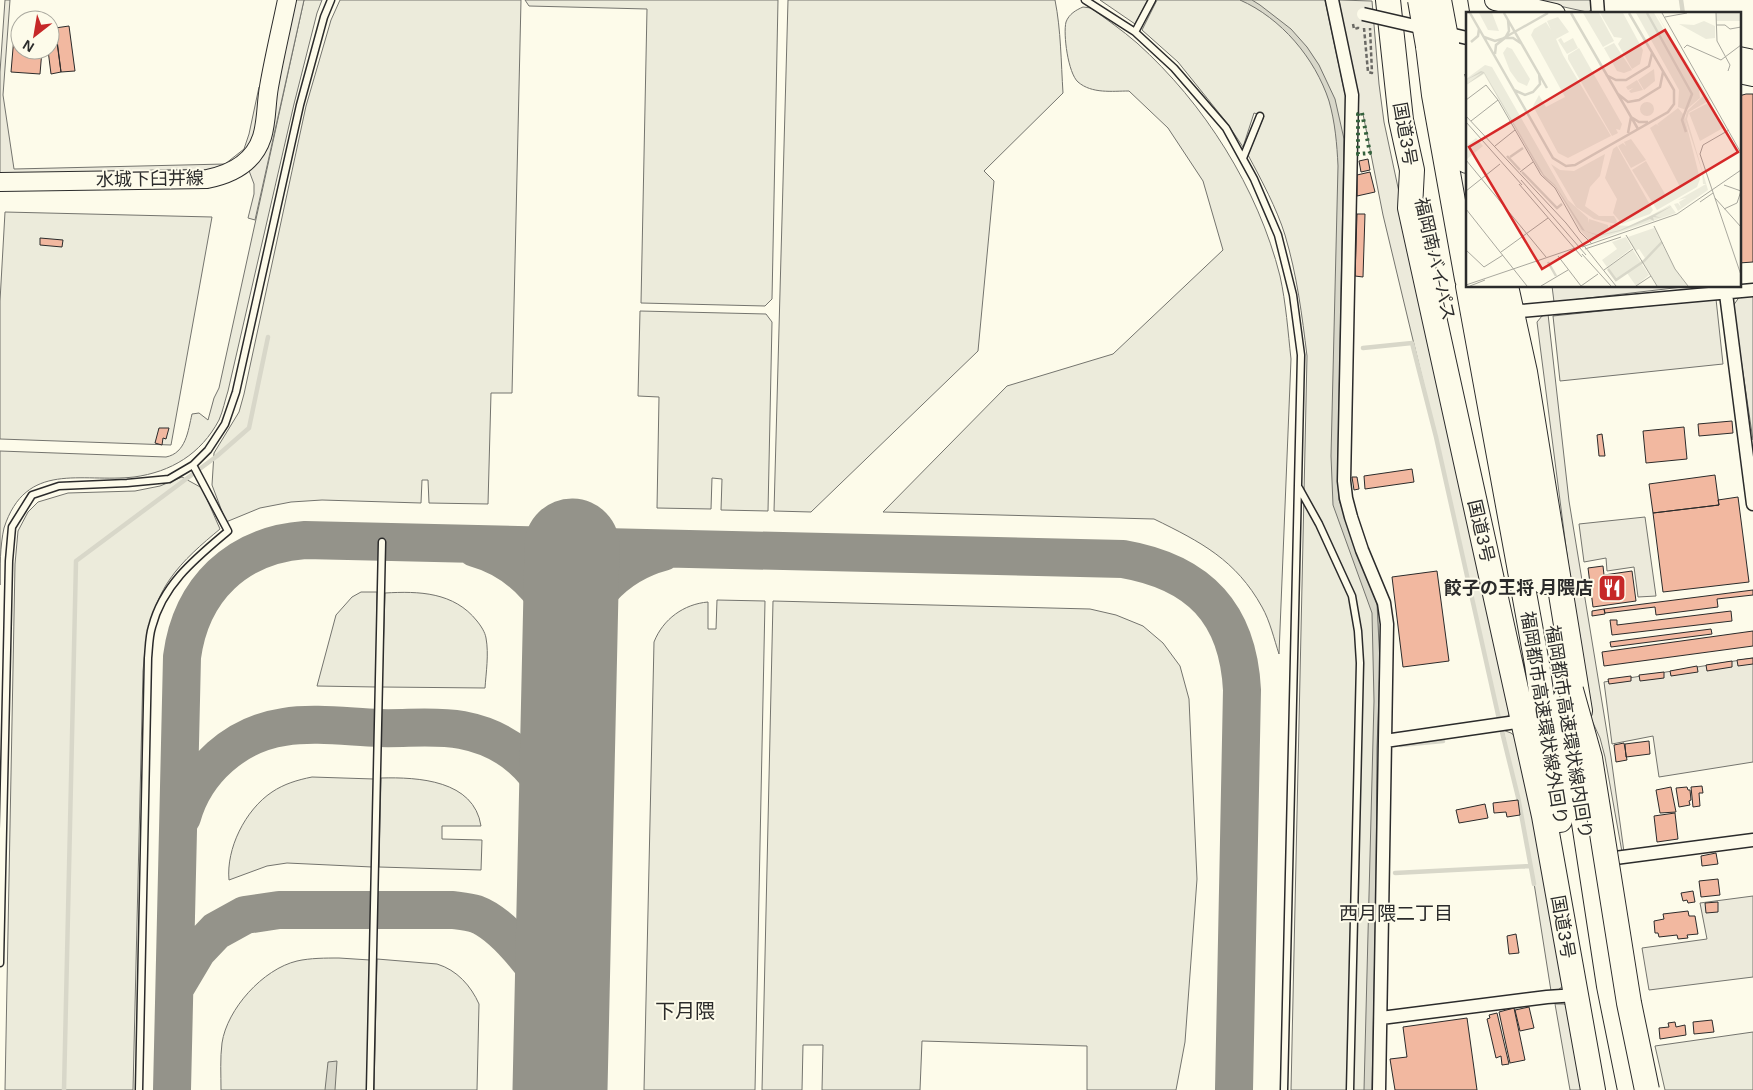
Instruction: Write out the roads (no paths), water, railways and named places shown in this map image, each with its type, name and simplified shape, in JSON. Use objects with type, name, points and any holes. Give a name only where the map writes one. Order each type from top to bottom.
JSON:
[{"type":"highway","name":"国道3号","points":[[1388,0],[1401,120],[1412,170],[1410,208],[1583,992],[1593,1090]]},
{"type":"highway","points":[[1421,0],[1436,104],[1466,273]]},
{"type":"highway","points":[[1456,6],[1466,65]]},
{"type":"highway","points":[[1456,6],[1466,147]]},
{"type":"highway","name":"福岡南バイパス","points":[[1412,170],[1425,207],[1442,280],[1496,542],[1527,718],[1583,992]]},
{"type":"highway","name":"福岡都市高速環状線外回り","points":[[1468,288],[1537,664],[1583,992],[1609,1090]]},
{"type":"highway","name":"福岡都市高速環状線内回り","points":[[1489,288],[1559,661],[1610,986],[1630,1090]]},
{"type":"highway","points":[[1497,288],[1508,342],[1536,535],[1562,660],[1590,758],[1626,983],[1646,1090]]},
{"type":"highway","points":[[1506,288],[1525,372],[1582,726],[1615,858],[1646,1090]]},
{"type":"main road","name":"水城下臼井線","points":[[0,182],[207,179],[223,176],[244,164],[262,137],[268,89],[287,0]]},
{"type":"main road","points":[[1421,0],[1456,6]]},
{"type":"main road","points":[[1495,0],[1546,12]]},
{"type":"main road","points":[[1740,57],[1753,60]]},
{"type":"main road","points":[[1740,73],[1753,76]]},
{"type":"street","points":[[1332,0],[1352,95],[1344,481],[1346,498],[1362,550],[1384,602],[1387,624],[1379,1090]]},
{"type":"street","points":[[1366,18],[1466,38]]},
{"type":"street","points":[[1511,312],[1726,289],[1753,290]]},
{"type":"street","points":[[1726,289],[1753,504]]},
{"type":"street","points":[[1385,741],[1523,722]]},
{"type":"street","points":[[1615,858],[1753,840]]},
{"type":"street","points":[[1381,1018],[1583,992]]},
{"type":"lane","points":[[0,963],[8,562],[12,527],[32,495],[59,486],[169,478],[194,465],[208,450],[225,424],[231,409],[300,105],[324,17],[331,0]]},
{"type":"lane","points":[[1085,0],[1134,32],[1174,68],[1226,128],[1254,179],[1278,235],[1293,295],[1301,355],[1284,1090]]},
{"type":"lane","points":[[1134,32],[1152,0]]},
{"type":"lane","points":[[1242,158],[1260,116]]},
{"type":"lane","points":[[139,1090],[148,658],[151,628],[159,605],[172,583],[194,560],[228,531],[194,465]]},
{"type":"lane","points":[[1298,487],[1319,524],[1352,596],[1358,631],[1360,663],[1350,1090]]},
{"type":"lane","points":[[370,1090],[382,542]]},
{"type":"waterway","points":[[1681,0],[1683,12]]},
{"type":"waterway","points":[[64,1090],[76,561],[217,456],[249,428],[268,337]]},
{"type":"waterway","points":[[1363,348],[1412,343],[1436,437],[1499,719]]},
{"type":"waterway","points":[[1502,732],[1518,797],[1534,884]]},
{"type":"waterway","points":[[1401,745],[1443,741]]},
{"type":"waterway","points":[[1395,873],[1529,866]]},
{"type":"place","name":"餃子の王将 月隈店","points":[[1612,588]]},
{"type":"district","name":"西月隈二丁目","points":[[1396,913]]},
{"type":"district","name":"下月隈","points":[[685,1011]]}]
